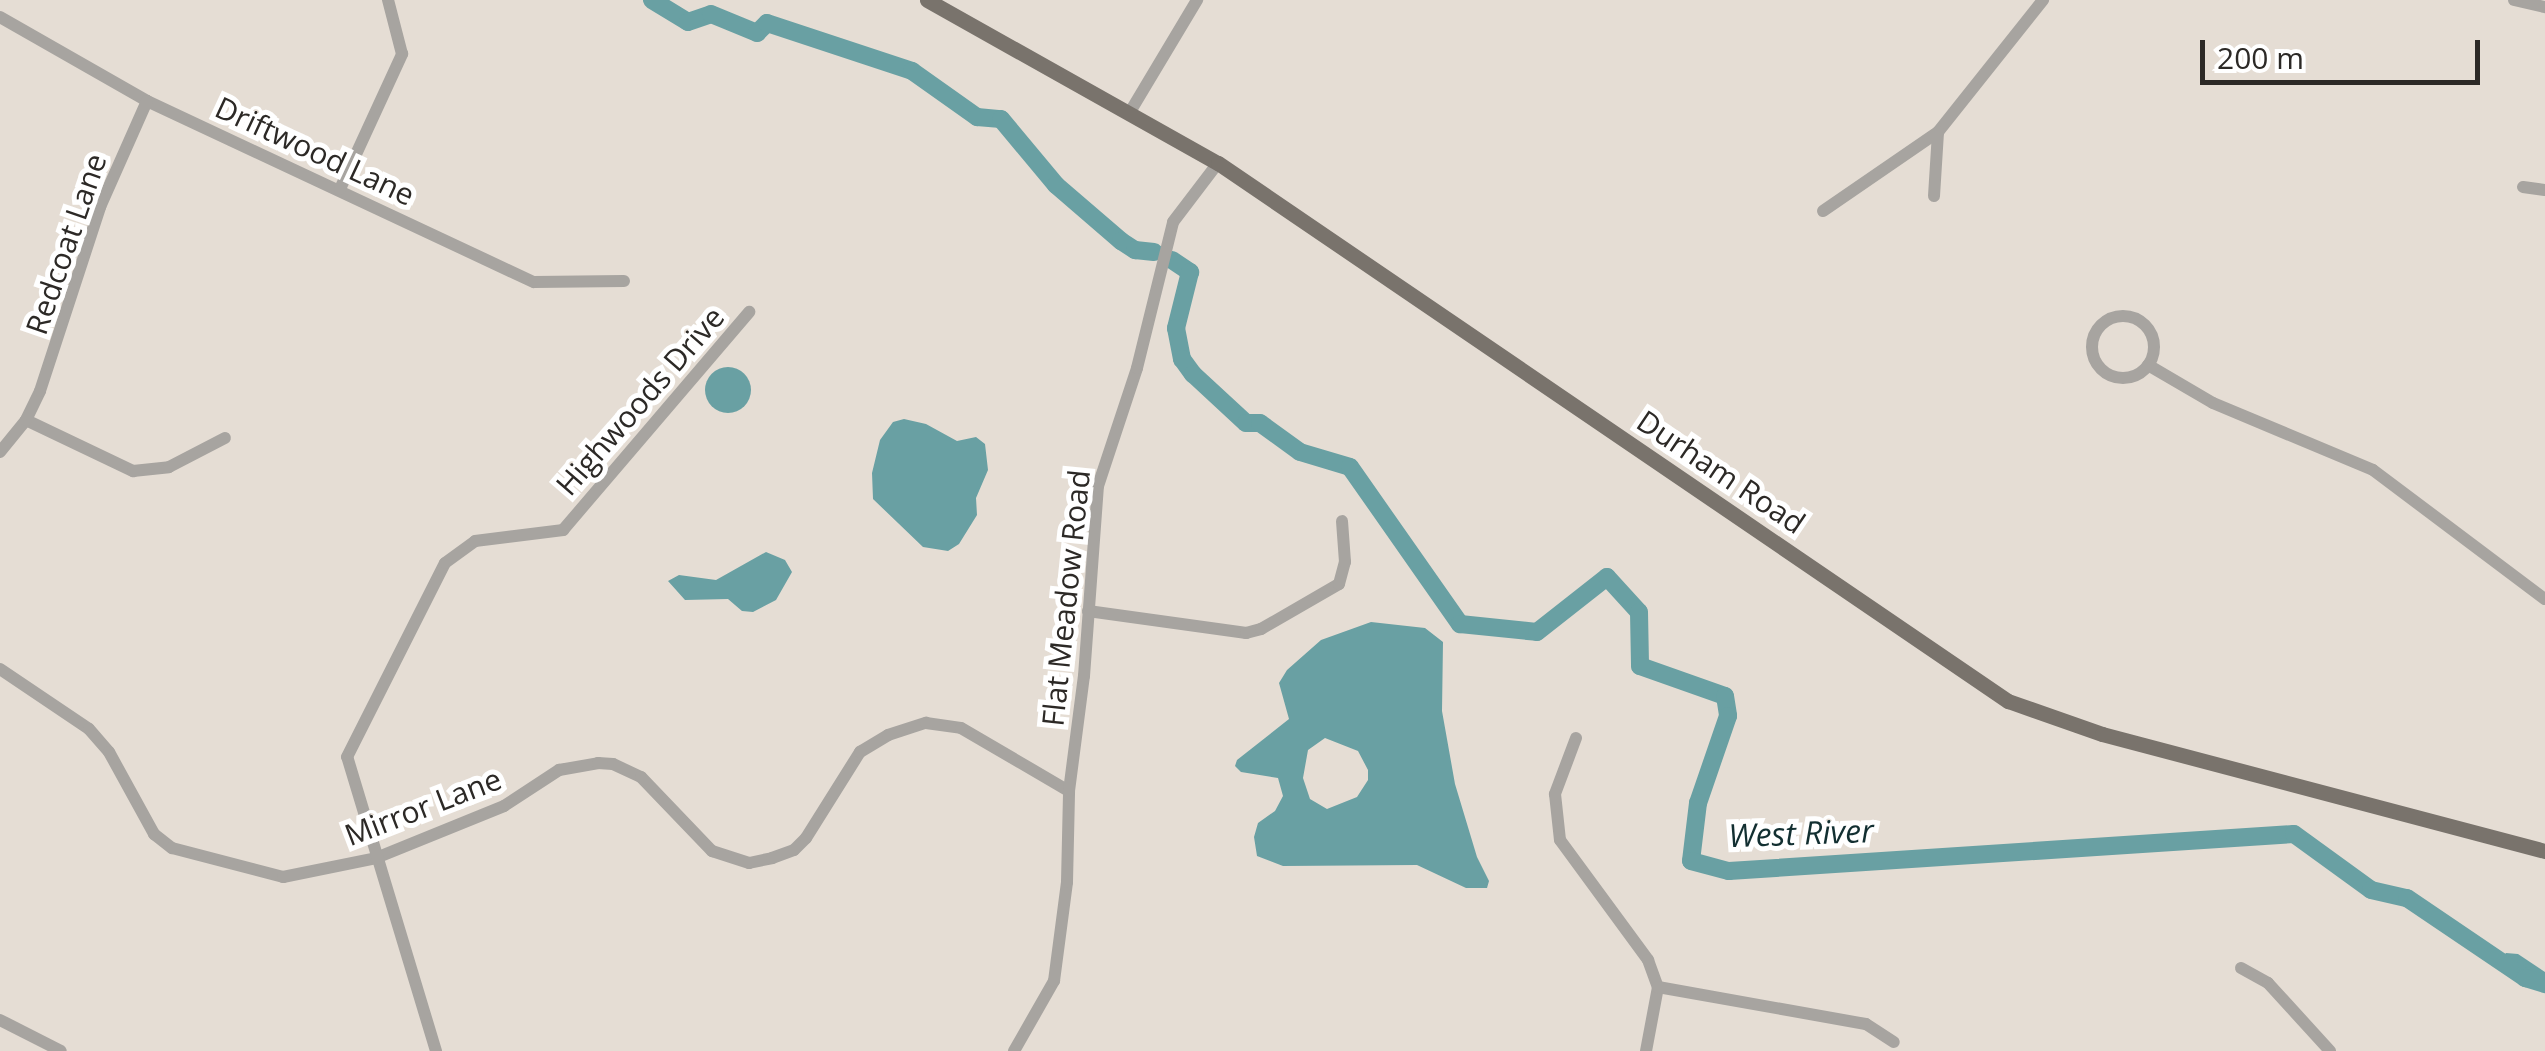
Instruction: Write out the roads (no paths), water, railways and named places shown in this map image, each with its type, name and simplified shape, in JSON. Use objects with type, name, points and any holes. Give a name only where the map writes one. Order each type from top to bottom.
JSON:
[{"type":"main road","name":"Durham Road","points":[[927,0],[1218,163],[2008,701],[2102,734],[2545,851]]},
{"type":"street","points":[[340,189],[402,54],[388,0]]},
{"type":"street","points":[[1130,112],[1197,0]]},
{"type":"street","points":[[1823,211],[1938,132],[2043,0]]},
{"type":"street","points":[[2514,0],[2545,7]]},
{"type":"street","name":"Driftwood Lane","points":[[0,17],[147,102],[534,282],[624,281]]},
{"type":"street","name":"Redcoat Lane","points":[[0,452],[26,420],[46,378],[100,207],[147,102]]},
{"type":"street","points":[[1934,196],[1938,132]]},
{"type":"street","name":"Flat Meadow Road","points":[[1014,1051],[1054,980],[1067,882],[1069,791],[1098,486],[1137,368],[1168,236],[1181,206],[1218,163]]},
{"type":"street","points":[[2523,187],[2545,190]]},
{"type":"street","name":"Highwoods Drive","points":[[436,1051],[346,757],[446,563],[475,541],[563,530],[750,312]]},
{"type":"street","points":[[2115,317],[2141,322],[2154,345],[2148,365],[2134,376],[2109,375],[2093,356],[2096,332],[2115,317]]},
{"type":"street","points":[[2148,365],[2213,403],[2372,470],[2545,599]]},
{"type":"street","points":[[26,420],[132,471],[170,466],[226,438]]},
{"type":"street","points":[[1088,611],[1246,633],[1261,630],[1339,584],[1345,562],[1342,520]]},
{"type":"street","name":"Mirror Lane","points":[[0,669],[89,729],[109,752],[154,834],[172,848],[282,877],[376,858],[504,806],[559,770],[598,763],[613,764],[640,777],[712,851],[748,862],[772,858],[794,850],[806,838],[860,752],[888,735],[926,722],[961,728],[1069,791]]},
{"type":"street","points":[[1576,738],[1556,794],[1560,840],[1648,960],[1658,987],[1646,1051]]},
{"type":"street","points":[[2241,968],[2268,983],[2330,1051]]},
{"type":"street","points":[[1658,987],[1866,1024],[1894,1042]]},
{"type":"street","points":[[0,1020],[61,1051]]},
{"type":"water","points":[[728,367],[744,374],[751,390],[744,406],[728,413],[712,406],[705,390],[712,374]]},
{"type":"water","points":[[904,419],[926,424],[957,441],[976,437],[985,444],[988,470],[976,498],[977,515],[959,544],[948,551],[923,547],[873,499],[872,473],[880,440],[893,422]]},
{"type":"water","points":[[766,552],[785,560],[792,572],[776,600],[753,612],[742,611],[728,599],[685,600],[668,581],[679,575],[716,580]]},
{"type":"water","points":[[1371,622],[1425,628],[1443,642],[1442,711],[1455,784],[1477,857],[1489,881],[1487,888],[1466,888],[1417,865],[1283,866],[1257,856],[1254,837],[1258,823],[1275,811],[1283,796],[1278,778],[1241,772],[1235,766],[1237,760],[1289,719],[1279,683],[1287,670],[1321,640]],"holes":[[[1325,738],[1358,751],[1368,770],[1368,780],[1357,797],[1327,809],[1310,799],[1303,778],[1308,750]]]},
{"type":"water","points":[[2506,953],[2518,954],[2545,972],[2545,993],[2505,972],[2498,962]]},
{"type":"waterway","name":"West River","points":[[652,0],[688,22],[711,14],[757,33],[767,23],[912,71],[977,117],[1001,119],[1056,185],[1121,241],[1135,250],[1154,252]]},
{"type":"waterway","name":"West River","points":[[1172,260],[1190,272],[1176,328],[1182,359],[1193,374],[1246,423],[1260,423],[1300,452],[1350,467],[1460,624],[1537,632],[1607,577],[1639,612],[1640,666],[1725,696],[1728,716],[1698,803],[1691,861],[1729,871],[2294,834],[2371,890],[2407,898],[2525,978],[2545,984]]}]
